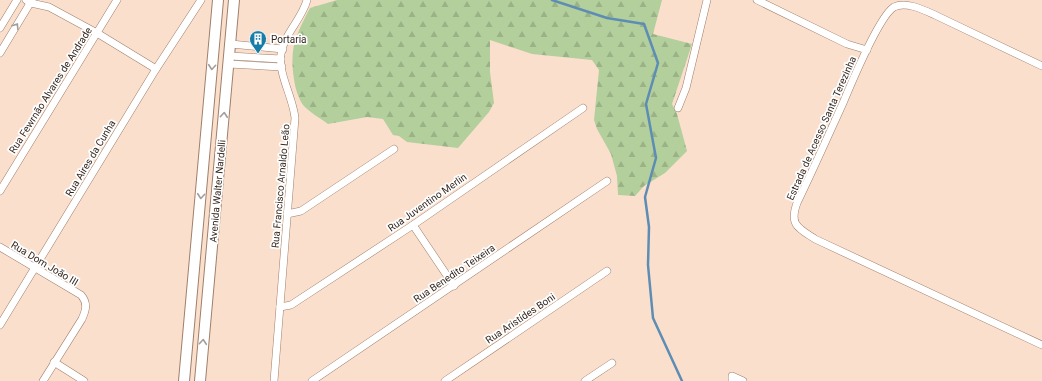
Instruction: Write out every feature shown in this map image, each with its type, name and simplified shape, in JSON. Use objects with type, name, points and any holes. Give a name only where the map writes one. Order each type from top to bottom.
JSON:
[{"type":"street","points":[[0,28],[17,0]]},
{"type":"street","points":[[44,0],[49,7]]},
{"type":"street","name":"Rua Fewrnão Alvares de Andrade","points":[[0,191],[116,0]]},
{"type":"street","name":"Avenida Walter Nardelli","points":[[184,381],[218,0]]},
{"type":"street","name":"Avenida Walter Nardelli","points":[[200,381],[234,0]]},
{"type":"street","points":[[282,58],[307,0]]},
{"type":"street","points":[[678,108],[686,88],[707,0]]},
{"type":"street","points":[[757,0],[847,44],[867,50]]},
{"type":"street","points":[[0,53],[30,1],[49,7],[97,33],[156,69]]},
{"type":"street","name":"Rua Aires da Cunha","points":[[0,325],[156,69],[202,1]]},
{"type":"street","name":"Estrada de Acesso Santa Terezinha","points":[[1042,66],[935,15],[920,9],[898,6],[890,11],[879,27],[867,50],[798,203],[795,210],[794,220],[798,228],[815,239],[1042,344]]},
{"type":"street","points":[[216,23],[219,47],[225,55],[282,58]]},
{"type":"street","points":[[230,55],[282,58]]},
{"type":"street","name":"Rua Francisco Arnaldo Leão","points":[[274,381],[295,118],[282,58]]},
{"type":"street","name":"Rua Juventino Merlin","points":[[280,306],[291,305],[413,225],[583,108]]},
{"type":"street","points":[[287,214],[300,211],[394,149]]},
{"type":"street","name":"Rua Benedito Teixeira","points":[[312,381],[607,181]]},
{"type":"street","points":[[413,225],[454,286]]},
{"type":"street","name":"Rua Dom João III","points":[[0,247],[81,295],[86,303],[86,310],[82,319],[54,362]]},
{"type":"street","name":"Rua Aristídes Boni","points":[[445,381],[606,271]]},
{"type":"street","points":[[43,381],[54,362],[84,381]]},
{"type":"street","points":[[586,381],[612,363]]},
{"type":"street","points":[[732,378],[743,381]]},
{"type":"green space","points":[[337,0],[662,0],[653,34],[692,44],[672,104],[677,114],[687,151],[665,173],[644,186],[635,196],[618,195],[617,176],[611,154],[597,129],[594,120],[599,70],[592,60],[532,54],[490,40],[490,72],[494,103],[489,112],[458,148],[407,142],[399,136],[393,135],[383,119],[367,117],[328,124],[308,110],[301,102],[295,85],[292,59],[297,34],[310,8]]},
{"type":"waterway","points":[[552,0],[607,18],[644,24],[658,63],[646,104],[656,158],[645,197],[649,227],[648,265],[653,318],[682,381]]},
{"type":"place","name":"Portaria","points":[[258,54]]}]
